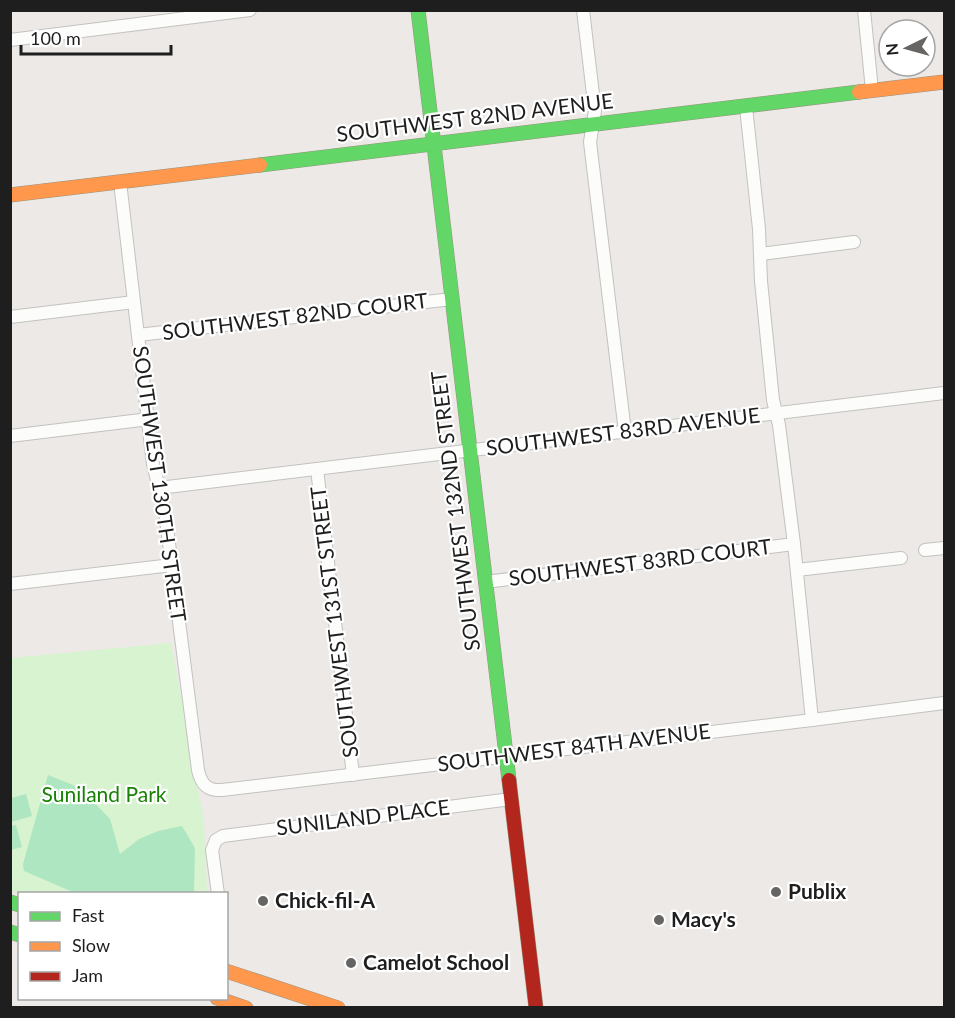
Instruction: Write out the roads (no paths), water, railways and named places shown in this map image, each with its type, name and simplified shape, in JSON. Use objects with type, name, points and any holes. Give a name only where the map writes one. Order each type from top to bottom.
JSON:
[{"type":"main road","name":"SOUTHWEST 132ND STREET","points":[[418,10],[536,1008]]},
{"type":"main road","name":"SOUTHWEST 82ND AVENUE","points":[[10,195],[945,82]]},
{"type":"main road","points":[[228,972],[338,1008]]},
{"type":"main road","points":[[220,1000],[246,1008]]},
{"type":"street","points":[[10,39],[250,10]]},
{"type":"street","points":[[583,10],[595,111],[590,142],[625,432]]},
{"type":"street","points":[[864,10],[872,90]]},
{"type":"street","points":[[746,107],[773,400],[779,425],[794,544],[812,720]]},
{"type":"street","name":"SOUTHWEST 130TH STREET","points":[[120,182],[153,464],[165,512],[198,770],[204,786]]},
{"type":"street","points":[[761,254],[854,242]]},
{"type":"street","name":"SOUTHWEST 82ND COURT","points":[[138,335],[452,299]]},
{"type":"street","points":[[10,317],[134,302]]},
{"type":"street","name":"SOUTHWEST 83RD AVENUE","points":[[159,488],[945,393]]},
{"type":"street","points":[[10,435],[149,419]]},
{"type":"street","name":"SOUTHWEST 131ST STREET","points":[[317,469],[353,775]]},
{"type":"street","name":"SOUTHWEST 83RD COURT","points":[[485,582],[794,544]]},
{"type":"street","points":[[926,550],[945,548]]},
{"type":"street","points":[[797,570],[901,558]]},
{"type":"street","points":[[10,584],[172,565]]},
{"type":"street","name":"SOUTHWEST 84TH AVENUE","points":[[204,786],[213,790],[222,790],[945,703]]},
{"type":"street","name":"SUNILAND PLACE","points":[[218,892],[212,854],[213,846],[216,840],[228,834],[512,799]]},
{"type":"place","name":"Publix","points":[[776,892]]},
{"type":"place","name":"Chick-fil-A","points":[[263,901]]},
{"type":"place","name":"Macy's","points":[[659,920]]},
{"type":"place","name":"Camelot School","points":[[351,963]]},
{"type":"park label","name":"Suniland Park","points":[[104,795]]}]
